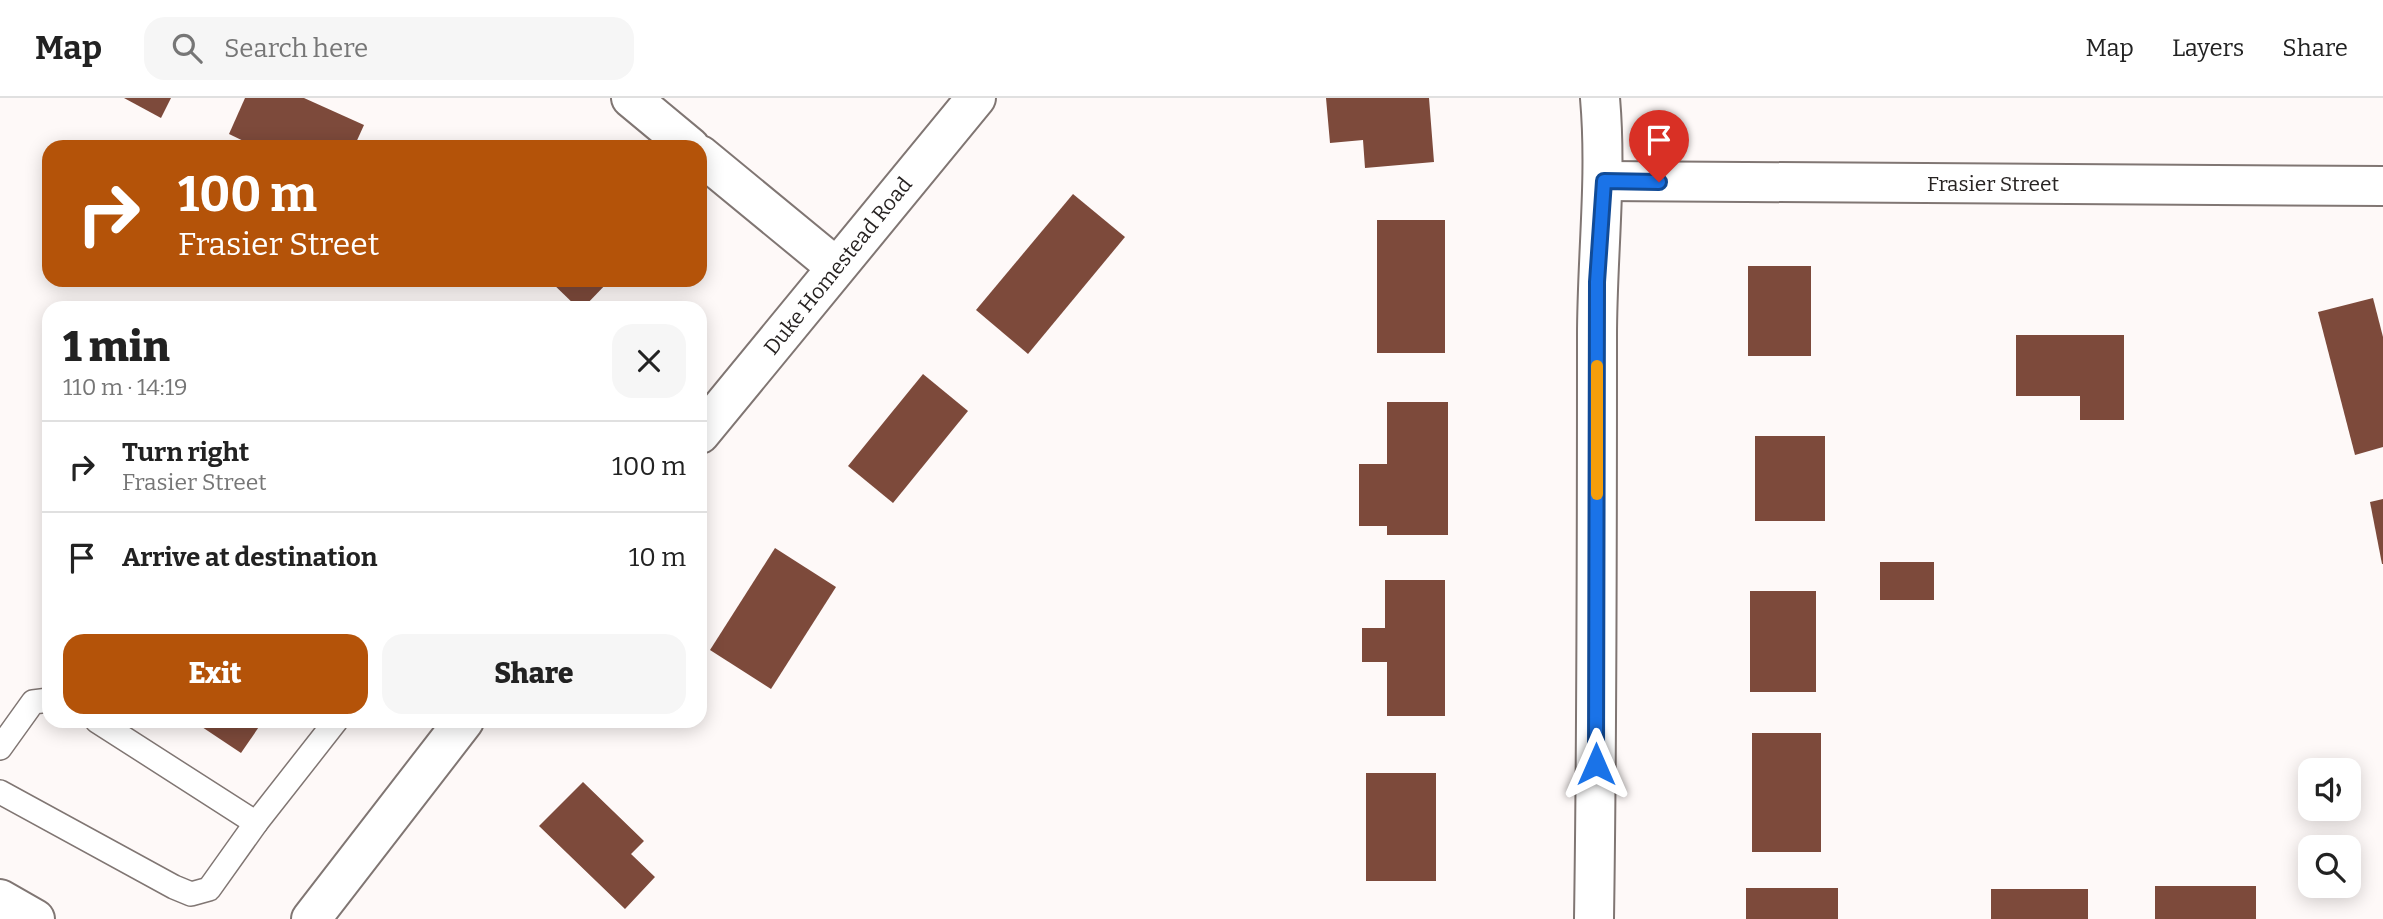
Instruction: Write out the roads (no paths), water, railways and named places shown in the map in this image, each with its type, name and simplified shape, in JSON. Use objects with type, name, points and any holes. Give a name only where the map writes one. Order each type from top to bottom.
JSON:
[{"type":"street","points":[[631,98],[682,140]]},
{"type":"street","name":"Duke Homestead Road","points":[[707,425],[976,98]]},
{"type":"street","points":[[1594,919],[1597,282],[1604,181],[1600,98]]},
{"type":"street","points":[[707,161],[836,267]]},
{"type":"street","name":"Frasier Street","points":[[1604,181],[2383,186]]},
{"type":"street","points":[[311,919],[459,728]]},
{"type":"street","points":[[0,899],[35,919]]},
{"type":"lane","points":[[0,748],[33,702],[42,700]]},
{"type":"lane","points":[[108,728],[256,822]]},
{"type":"lane","points":[[0,792],[191,894],[209,889],[256,822],[331,728]]}]
